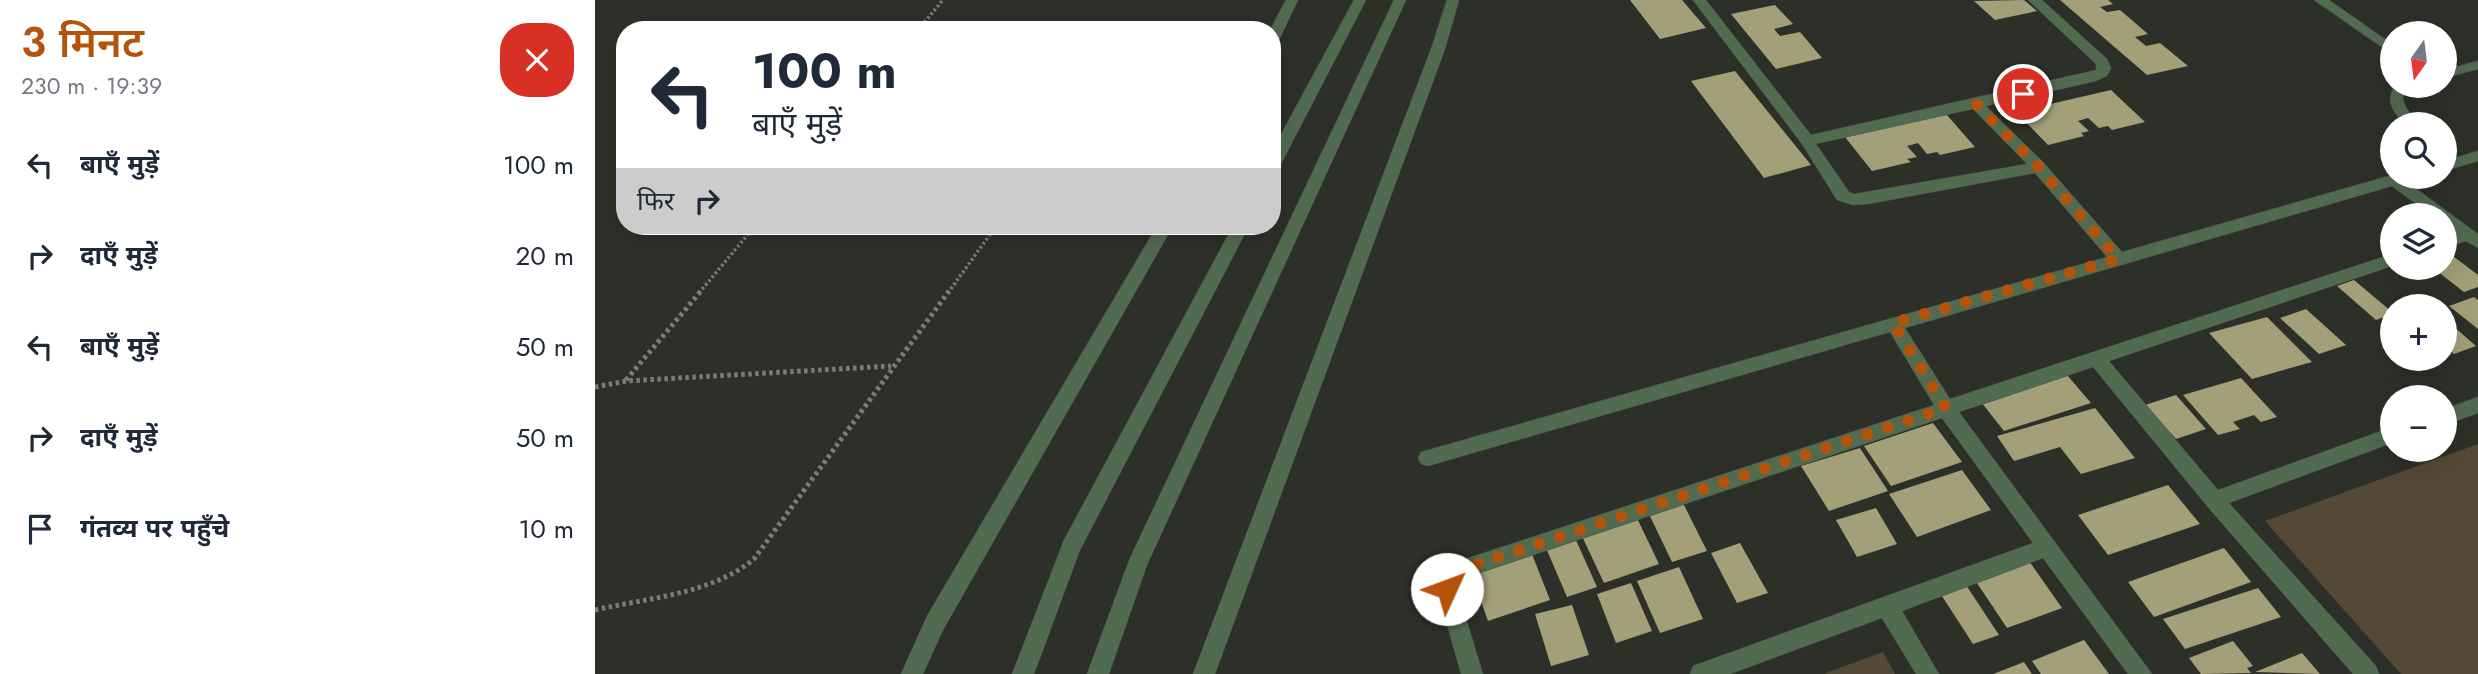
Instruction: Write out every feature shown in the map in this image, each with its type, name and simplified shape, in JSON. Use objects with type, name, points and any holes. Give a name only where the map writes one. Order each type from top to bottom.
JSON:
[{"type":"street","points":[[1281,22],[1292,0]]},
{"type":"street","points":[[1281,149],[1360,0]]},
{"type":"street","points":[[1098,674],[1137,565],[1400,0]]},
{"type":"street","points":[[1204,674],[1438,49],[1453,0]]},
{"type":"street","points":[[1699,0],[1807,141],[1843,196],[1853,200],[2039,167]]},
{"type":"street","points":[[1807,141],[1977,105],[2091,78],[2102,73],[2105,68],[2102,62],[2034,0]]},
{"type":"street","points":[[2320,0],[2380,42]]},
{"type":"street","points":[[2457,71],[2478,65]]},
{"type":"street","points":[[1977,105],[2039,167],[2118,259]]},
{"type":"street","points":[[2457,161],[2478,156]]},
{"type":"street","points":[[1429,458],[2380,184]]},
{"type":"street","points":[[2412,189],[2428,203]]},
{"type":"street","points":[[2457,226],[2473,238]]},
{"type":"street","points":[[912,674],[936,623],[1160,235]]},
{"type":"street","points":[[1023,674],[1070,547],[1236,235]]},
{"type":"street","points":[[1472,674],[1447,589],[1448,582],[1457,571],[2380,264]]},
{"type":"street","points":[[1893,323],[1946,408],[2141,674]]},
{"type":"street","points":[[2097,359],[2214,500],[2368,674]]},
{"type":"street","points":[[2457,412],[2478,405]]},
{"type":"street","points":[[2214,500],[2380,439]]},
{"type":"street","points":[[1701,674],[2048,547]]},
{"type":"street","points":[[1887,606],[1928,674]]},
{"type":"path","points":[[926,21],[943,0]]},
{"type":"path","points":[[626,380],[747,235]]},
{"type":"path","points":[[595,610],[716,583],[736,574],[769,542],[892,366],[989,235]]},
{"type":"path","points":[[595,387],[626,380],[892,366]]},
{"type":"shaded area","points":[[2478,444],[2478,674],[2401,674],[2265,521],[2428,462],[2457,462],[2457,452]]},
{"type":"shaded area","points":[[1883,652],[1895,674],[1823,674]]},
{"type":"building","points":[[1630,0],[1682,0],[1706,28],[1660,39]]},
{"type":"building","points":[[2024,0],[2037,11],[1995,20],[1974,1]]},
{"type":"building","points":[[2060,0],[2108,0],[2113,4],[2100,7],[2107,12],[2120,10],[2148,34],[2135,37],[2146,46],[2160,43],[2188,66],[2147,75]]},
{"type":"building","points":[[1775,5],[1793,24],[1774,29],[1780,36],[1800,32],[1822,58],[1776,69],[1731,14]]},
{"type":"building","points":[[1735,71],[1811,165],[1764,178],[1691,81]]},
{"type":"building","points":[[2111,90],[2145,122],[2112,130],[2108,126],[2099,128],[2088,118],[2078,121],[2089,131],[2081,133],[2084,136],[2048,145],[2016,112]]},
{"type":"building","points":[[1946,114],[1975,147],[1940,155],[1937,152],[1927,154],[1918,143],[1907,146],[1917,157],[1907,159],[1911,162],[1872,171],[1845,137]]},
{"type":"building","points":[[2457,259],[2478,275],[2478,287],[2464,292],[2448,280],[2457,280]]},
{"type":"building","points":[[2354,280],[2380,302],[2380,318],[2376,320],[2337,286]]},
{"type":"building","points":[[2474,297],[2478,300],[2478,329],[2457,312],[2457,303]]},
{"type":"building","points":[[2306,309],[2346,345],[2319,354],[2280,318]]},
{"type":"building","points":[[2267,317],[2312,362],[2252,379],[2209,333]]},
{"type":"building","points":[[2457,329],[2476,346],[2457,353]]},
{"type":"building","points":[[2067,375],[2091,403],[2004,431],[1981,402]]},
{"type":"building","points":[[2241,378],[2277,417],[2261,422],[2254,415],[2233,422],[2240,429],[2218,435],[2183,395]]},
{"type":"building","points":[[2176,395],[2206,429],[2176,439],[2145,405]]},
{"type":"building","points":[[2095,408],[2135,458],[2081,474],[2060,447],[2014,461],[1997,436]]},
{"type":"building","points":[[1933,423],[1962,462],[1891,486],[1864,446]]},
{"type":"building","points":[[1860,448],[1888,491],[1829,511],[1801,466]]},
{"type":"building","points":[[1962,470],[1991,510],[1917,537],[1889,494]]},
{"type":"building","points":[[2168,485],[2200,524],[2108,555],[2078,515]]},
{"type":"building","points":[[1682,501],[1707,551],[1672,562],[1648,512]]},
{"type":"building","points":[[1876,508],[1897,544],[1857,557],[1836,520]]},
{"type":"building","points":[[1635,514],[1659,564],[1604,583],[1580,532]]},
{"type":"building","points":[[1575,538],[1597,587],[1567,597],[1546,548]]},
{"type":"building","points":[[1740,543],[1768,593],[1737,603],[1711,553]]},
{"type":"building","points":[[2224,548],[2251,582],[2154,617],[2128,582]]},
{"type":"building","points":[[1530,549],[1550,600],[1488,621],[1469,568]]},
{"type":"building","points":[[2029,561],[2062,608],[2007,628],[1975,580]]},
{"type":"building","points":[[1679,567],[1703,619],[1660,633],[1637,581]]},
{"type":"building","points":[[1631,583],[1652,631],[1616,643],[1597,594]]},
{"type":"building","points":[[1966,585],[1999,635],[1973,644],[1940,593]]},
{"type":"building","points":[[2258,588],[2281,617],[2185,649],[2163,619]]},
{"type":"building","points":[[1572,605],[1589,655],[1551,666],[1535,614]]},
{"type":"building","points":[[2084,640],[2109,674],[2041,674],[2032,661]]},
{"type":"building","points":[[2233,641],[2253,666],[2247,668],[2251,673],[2201,674],[2189,658]]},
{"type":"building","points":[[2302,653],[2320,674],[2255,672]]},
{"type":"building","points":[[2024,662],[2032,674],[1993,674]]},
{"type":"route","points":[[1447,589],[1448,582],[1457,571],[1946,408],[1893,323],[2118,259],[2039,167],[1977,105],[2023,94]]}]
